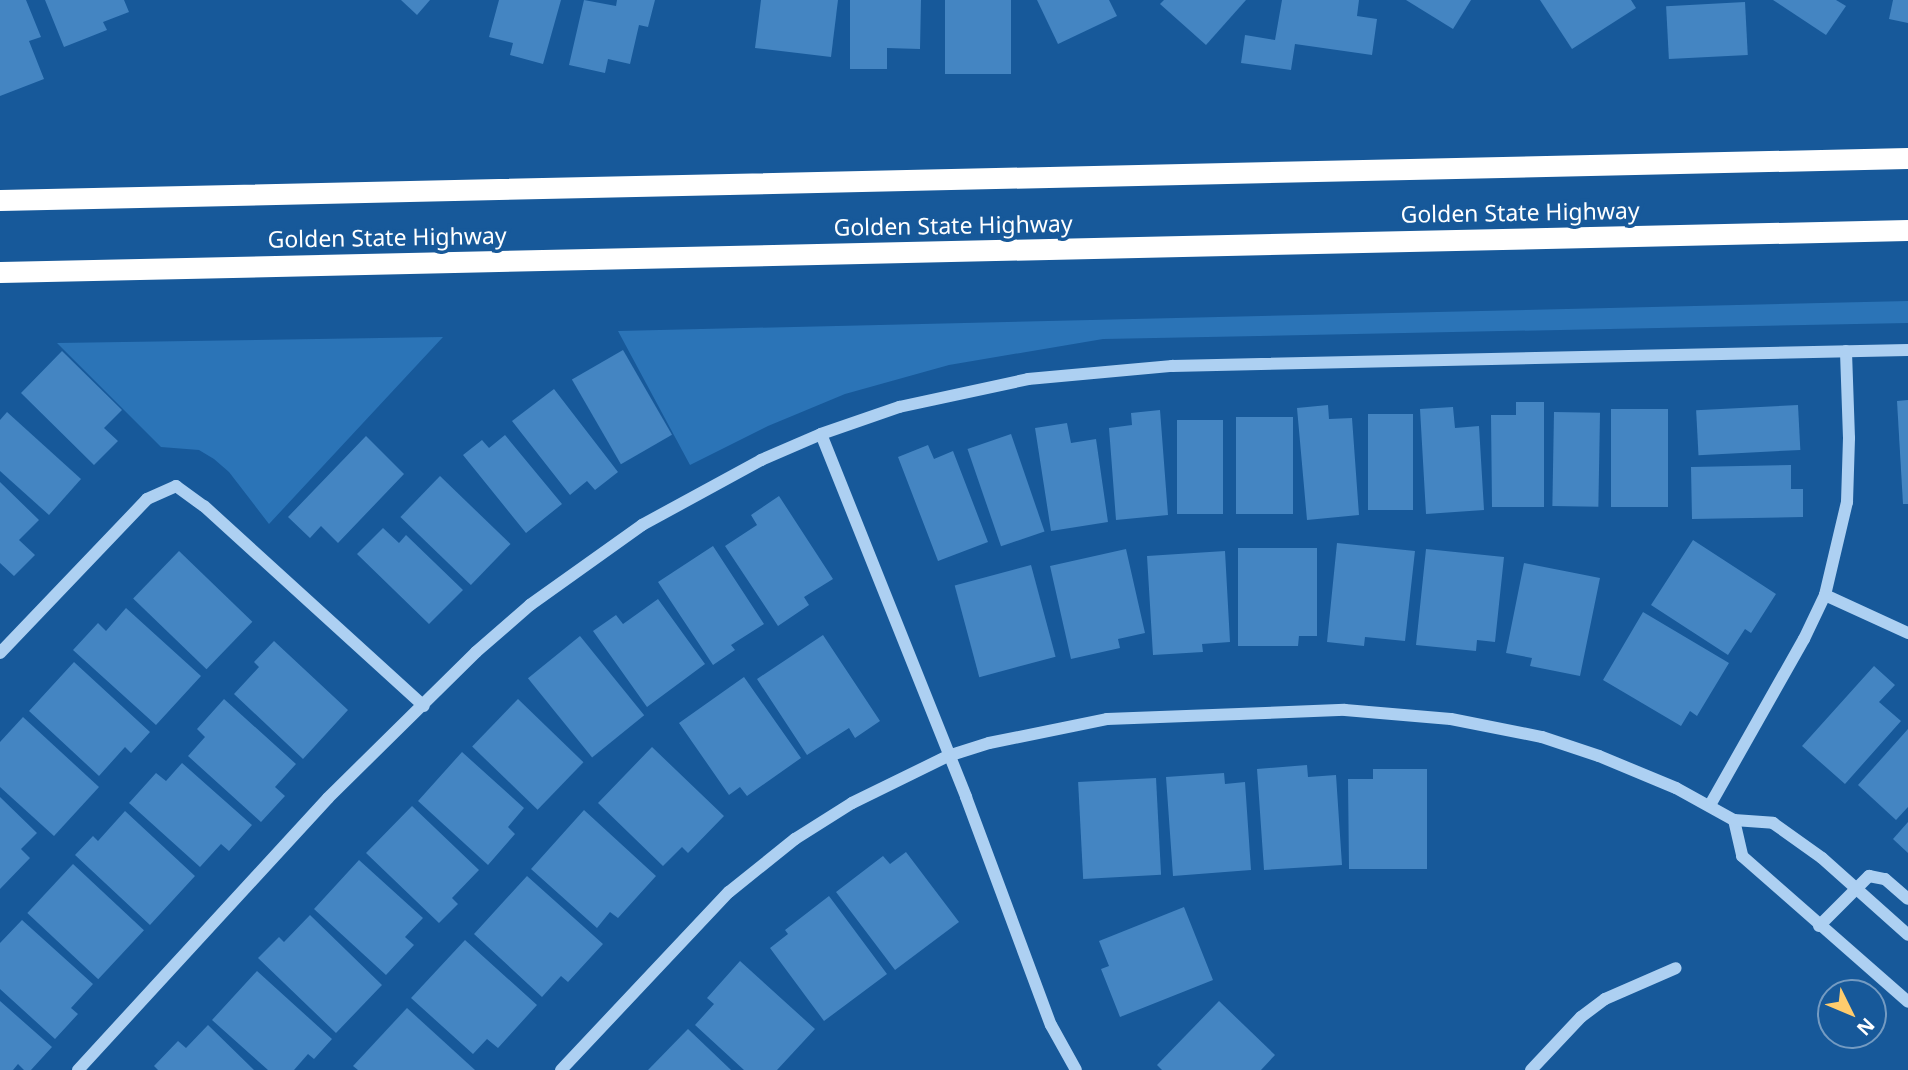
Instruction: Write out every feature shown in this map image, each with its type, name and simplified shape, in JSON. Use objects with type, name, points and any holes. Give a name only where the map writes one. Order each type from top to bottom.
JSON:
[{"type":"highway","name":"Golden State Highway","points":[[0,200],[1908,158]]},
{"type":"highway","name":"Golden State Highway","points":[[0,272],[1908,230]]},
{"type":"street","points":[[78,1070],[328,798],[424,706],[475,652],[587,562],[642,525],[761,460],[821,434],[899,407],[1028,379],[1172,366],[1908,350]]},
{"type":"street","points":[[1710,805],[1804,639],[1825,595],[1847,502],[1850,438],[1846,351]]},
{"type":"street","points":[[821,434],[1051,1024],[1076,1070]]},
{"type":"street","points":[[0,653],[147,499],[176,486],[204,506],[424,706]]},
{"type":"street","points":[[1825,595],[1908,634]]},
{"type":"street","points":[[561,1070],[673,948],[738,885],[795,839],[852,803],[948,755],[989,743],[1107,719],[1345,710],[1451,719],[1542,737],[1599,756],[1710,805],[1734,820],[1773,823],[1822,858],[1908,935]]},
{"type":"street","points":[[1734,820],[1742,856],[1908,1002]]},
{"type":"street","points":[[1819,926],[1854,888],[1869,876],[1885,879],[1908,899]]},
{"type":"street","points":[[1531,1070],[1581,1017],[1605,999],[1676,968]]},
{"type":"shaded area","points":[[1908,301],[1908,323],[1103,339],[949,365],[845,394],[768,426],[690,465],[618,331]]},
{"type":"shaded area","points":[[443,337],[269,524],[229,472],[214,459],[199,450],[161,447],[57,343]]},
{"type":"building","points":[[0,0],[26,0],[41,37],[29,41],[44,79],[0,96]]},
{"type":"building","points":[[45,0],[124,0],[129,12],[103,22],[107,30],[64,47]]},
{"type":"building","points":[[401,0],[430,0],[417,15]]},
{"type":"building","points":[[499,0],[561,0],[543,64],[510,55],[513,43],[489,37]]},
{"type":"building","points":[[584,0],[616,6],[617,0],[655,0],[648,27],[639,25],[630,64],[608,59],[605,73],[569,65]]},
{"type":"building","points":[[761,0],[838,0],[831,57],[755,48]]},
{"type":"building","points":[[850,0],[921,0],[920,49],[887,48],[887,69],[850,69]]},
{"type":"building","points":[[945,0],[1011,0],[1011,74],[945,74]]},
{"type":"building","points":[[1037,0],[1109,0],[1117,16],[1058,44]]},
{"type":"building","points":[[1164,0],[1246,0],[1206,45],[1160,4]]},
{"type":"building","points":[[1282,0],[1359,0],[1357,16],[1377,19],[1372,55],[1295,44],[1291,70],[1241,63],[1245,35],[1275,40]]},
{"type":"building","points":[[1406,0],[1471,0],[1453,29]]},
{"type":"building","points":[[1540,0],[1631,0],[1636,8],[1572,49]]},
{"type":"building","points":[[1773,0],[1836,0],[1846,6],[1826,35]]},
{"type":"building","points":[[1893,0],[1908,0],[1908,23],[1889,19]]},
{"type":"building","points":[[1745,2],[1748,55],[1669,59],[1666,6]]},
{"type":"building","points":[[623,350],[672,435],[621,464],[572,380]]},
{"type":"building","points":[[62,351],[122,410],[104,428],[118,441],[94,465],[21,393]]},
{"type":"building","points":[[554,389],[618,472],[595,490],[587,481],[570,495],[512,421]]},
{"type":"building","points":[[1908,400],[1908,504],[1903,504],[1897,401]]},
{"type":"building","points":[[1516,402],[1544,402],[1544,507],[1492,507],[1491,415],[1516,415]]},
{"type":"building","points":[[1328,405],[1329,419],[1352,418],[1359,515],[1307,520],[1297,408]]},
{"type":"building","points":[[1798,405],[1800,450],[1698,455],[1696,410]]},
{"type":"building","points":[[1453,407],[1455,428],[1479,426],[1484,510],[1426,514],[1420,409]]},
{"type":"building","points":[[1611,409],[1668,409],[1668,507],[1611,507]]},
{"type":"building","points":[[1160,410],[1168,515],[1116,520],[1109,428],[1132,425],[1131,413]]},
{"type":"building","points":[[7,412],[81,479],[49,515],[0,471],[0,420]]},
{"type":"building","points":[[1554,412],[1600,413],[1598,507],[1552,506]]},
{"type":"building","points":[[1368,414],[1413,414],[1413,510],[1368,510]]},
{"type":"building","points":[[1236,417],[1293,417],[1293,514],[1236,514]]},
{"type":"building","points":[[1177,420],[1223,420],[1223,514],[1177,514]]},
{"type":"building","points":[[1067,423],[1071,443],[1096,439],[1108,522],[1051,531],[1035,428]]},
{"type":"building","points":[[1011,434],[1045,531],[1001,546],[968,449]]},
{"type":"building","points":[[505,435],[562,504],[526,533],[463,455],[482,440],[489,448]]},
{"type":"building","points":[[366,436],[404,474],[338,543],[321,526],[310,538],[288,517]]},
{"type":"building","points":[[928,445],[934,459],[953,451],[988,542],[938,561],[898,457]]},
{"type":"building","points":[[1791,465],[1791,489],[1803,489],[1803,517],[1692,519],[1691,467]]},
{"type":"building","points":[[440,476],[510,544],[471,585],[400,517]]},
{"type":"building","points":[[0,482],[39,520],[19,540],[35,555],[14,576],[0,563]]},
{"type":"building","points":[[779,496],[833,579],[804,597],[809,605],[778,626],[725,546],[757,525],[751,515]]},
{"type":"building","points":[[383,528],[399,543],[406,535],[463,590],[429,624],[357,554]]},
{"type":"building","points":[[1693,540],[1776,594],[1751,633],[1745,629],[1728,655],[1651,605]]},
{"type":"building","points":[[1337,543],[1415,551],[1405,641],[1365,637],[1364,646],[1327,642]]},
{"type":"building","points":[[713,546],[764,624],[731,645],[735,650],[713,665],[658,582]]},
{"type":"building","points":[[1238,548],[1317,548],[1317,636],[1299,636],[1298,646],[1238,646]]},
{"type":"building","points":[[1126,549],[1145,633],[1118,639],[1120,648],[1071,659],[1050,566]]},
{"type":"building","points":[[1426,549],[1504,557],[1495,642],[1477,640],[1476,651],[1416,645]]},
{"type":"building","points":[[179,551],[252,622],[207,669],[133,598]]},
{"type":"building","points":[[1225,551],[1230,642],[1202,644],[1203,652],[1153,655],[1147,556]]},
{"type":"building","points":[[1524,563],[1600,578],[1580,676],[1530,666],[1532,658],[1506,653]]},
{"type":"building","points":[[1031,565],[1056,657],[979,677],[955,585]]},
{"type":"building","points":[[658,599],[705,664],[647,707],[593,631],[616,615],[623,624]]},
{"type":"building","points":[[126,608],[201,676],[156,725],[73,650],[98,623],[106,631]]},
{"type":"building","points":[[1643,612],[1729,663],[1697,716],[1690,711],[1681,726],[1603,680]]},
{"type":"building","points":[[823,635],[880,721],[855,738],[849,728],[807,755],[757,679]]},
{"type":"building","points":[[580,636],[644,715],[592,757],[528,678]]},
{"type":"building","points":[[274,641],[348,710],[303,759],[234,694],[259,667],[254,662]]},
{"type":"building","points":[[74,662],[150,732],[131,753],[125,747],[99,776],[29,711]]},
{"type":"building","points":[[1874,666],[1895,685],[1879,702],[1901,721],[1845,784],[1802,746]]},
{"type":"building","points":[[744,677],[801,758],[747,796],[740,787],[729,795],[679,723]]},
{"type":"building","points":[[224,699],[296,764],[275,787],[285,796],[261,822],[188,756],[205,737],[197,729]]},
{"type":"building","points":[[518,699],[583,762],[538,810],[472,746]]},
{"type":"building","points":[[23,717],[99,787],[54,836],[0,787],[0,742]]},
{"type":"building","points":[[1908,729],[1908,807],[1896,820],[1858,785]]},
{"type":"building","points":[[652,747],[724,816],[688,853],[682,847],[663,866],[598,803]]},
{"type":"building","points":[[462,752],[524,808],[508,827],[515,834],[488,865],[418,801]]},
{"type":"building","points":[[182,763],[252,825],[229,851],[221,844],[200,867],[129,803],[156,773],[166,781]]},
{"type":"building","points":[[1307,765],[1308,777],[1336,775],[1342,865],[1264,870],[1257,769]]},
{"type":"building","points":[[1373,769],[1427,769],[1427,869],[1349,869],[1348,779],[1373,779]]},
{"type":"building","points":[[1224,773],[1225,784],[1245,782],[1251,870],[1173,876],[1166,777]]},
{"type":"building","points":[[1156,778],[1161,875],[1083,879],[1078,782]]},
{"type":"building","points":[[0,797],[37,833],[21,849],[30,858],[0,889]]},
{"type":"building","points":[[412,806],[479,870],[452,898],[458,904],[439,923],[366,853]]},
{"type":"building","points":[[584,810],[656,876],[618,918],[610,912],[597,928],[531,869]]},
{"type":"building","points":[[125,811],[195,876],[150,925],[75,855],[93,836],[98,841]]},
{"type":"building","points":[[1908,822],[1908,853],[1893,839]]},
{"type":"building","points":[[906,852],[959,922],[895,970],[836,892],[883,856],[890,864]]},
{"type":"building","points":[[359,860],[423,918],[405,937],[414,945],[386,975],[314,909]]},
{"type":"building","points":[[73,864],[144,930],[98,979],[27,913]]},
{"type":"building","points":[[527,876],[603,944],[568,982],[561,976],[542,997],[474,934]]},
{"type":"building","points":[[829,896],[887,974],[824,1021],[770,948],[788,934],[785,930]]},
{"type":"building","points":[[1184,907],[1213,980],[1120,1017],[1101,969],[1109,966],[1099,941]]},
{"type":"building","points":[[310,915],[382,985],[336,1033],[258,958],[279,937],[284,942]]},
{"type":"building","points":[[22,920],[93,984],[71,1008],[78,1014],[55,1039],[0,989],[0,943]]},
{"type":"building","points":[[465,940],[537,1005],[498,1048],[487,1039],[473,1054],[411,998]]},
{"type":"building","points":[[740,961],[815,1029],[777,1070],[744,1070],[695,1025],[714,1004],[707,998]]},
{"type":"building","points":[[257,971],[332,1039],[314,1059],[308,1054],[294,1070],[268,1070],[212,1020]]},
{"type":"building","points":[[0,1001],[52,1047],[31,1070],[24,1070],[18,1064],[13,1070],[0,1070]]},
{"type":"building","points":[[1219,1001],[1275,1055],[1261,1070],[1162,1070],[1157,1065]]},
{"type":"building","points":[[407,1008],[475,1070],[358,1070],[353,1066]]},
{"type":"building","points":[[208,1025],[254,1070],[158,1070],[154,1066],[178,1041],[186,1048]]},
{"type":"building","points":[[688,1029],[731,1070],[648,1070]]}]
